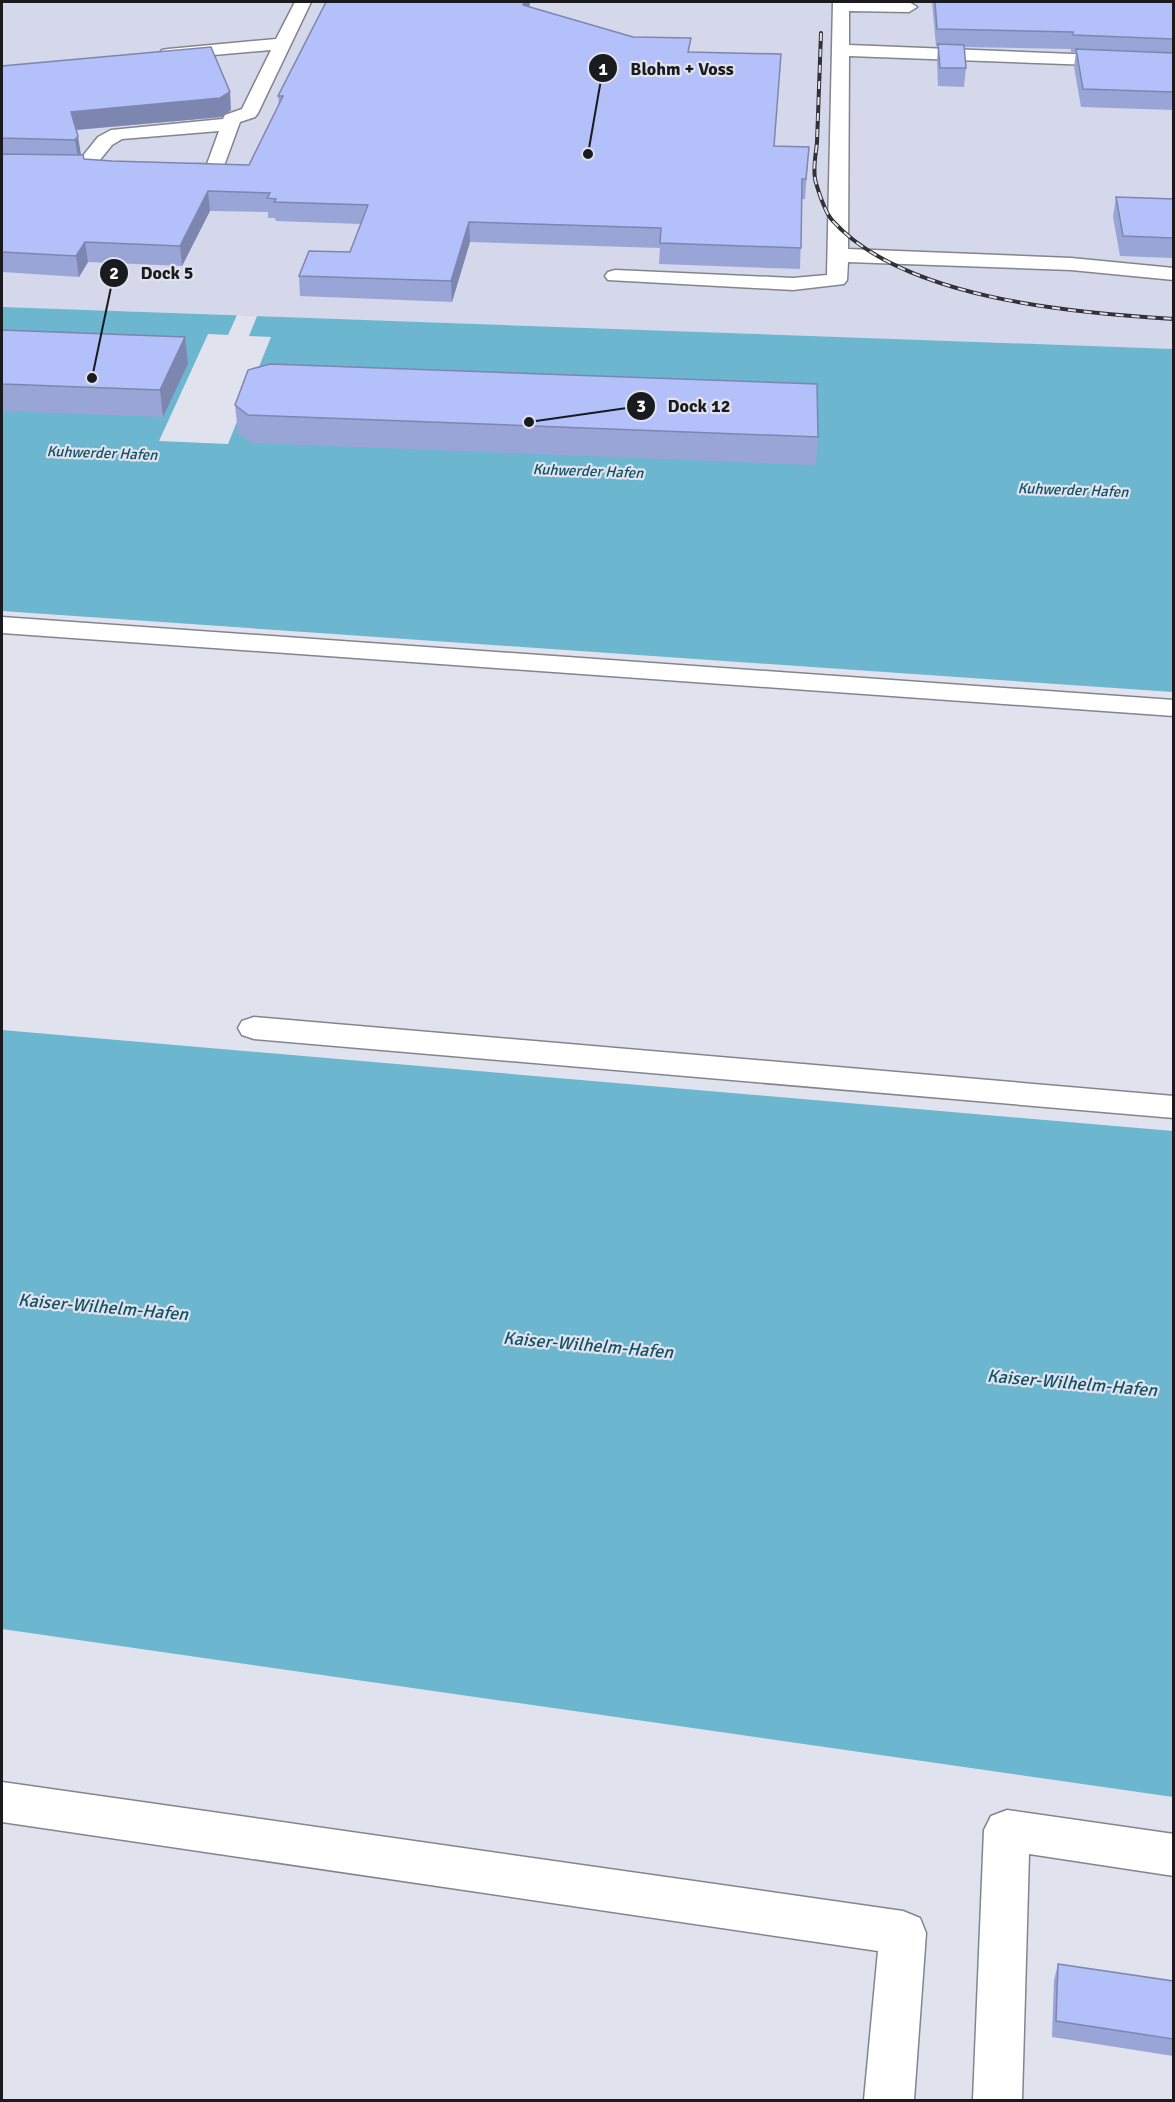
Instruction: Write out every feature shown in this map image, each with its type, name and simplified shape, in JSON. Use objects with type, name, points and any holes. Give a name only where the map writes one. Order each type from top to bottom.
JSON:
[{"type":"lane","points":[[155,169],[214,170],[232,119],[249,113],[303,2]]},
{"type":"lane","points":[[615,276],[793,284],[837,280],[841,4],[909,8]]},
{"type":"lane","points":[[154,55],[283,44]]},
{"type":"lane","points":[[839,50],[1173,63]]},
{"type":"lane","points":[[84,167],[105,141],[118,134],[138,130],[230,124]]},
{"type":"lane","points":[[63,167],[108,168]]},
{"type":"lane","points":[[837,255],[1071,264],[1173,274]]},
{"type":"lane","points":[[2,625],[1173,708]]},
{"type":"lane","points":[[254,1028],[1173,1107]]},
{"type":"lane","points":[[2,1802],[903,1934],[890,2100]]},
{"type":"lane","points":[[997,2100],[1006,1830],[1173,1855]]},
{"type":"shaded area","points":[[2,2],[1173,2],[1173,349],[2,307]]},
{"type":"water","name":"Kuhwerder Hafen","points":[[2,307],[1173,349],[1173,692],[2,611]]},
{"type":"water","name":"Kaiser-Wilhelm-Hafen","points":[[2,1030],[1173,1131],[1173,1797],[2,1629]]},
{"type":"pier","points":[[237,315],[257,316],[249,336],[271,337],[228,444],[159,441],[208,334],[228,335]]},
{"type":"building","points":[[326,2],[524,2],[523,5],[633,37],[691,38],[688,52],[781,54],[774,146],[809,147],[806,179],[802,179],[801,248],[660,243],[661,228],[469,222],[451,281],[299,276],[309,251],[350,252],[368,205],[274,202],[276,199],[267,198],[270,193],[208,191],[180,246],[85,242],[76,256],[2,252],[2,154],[83,155],[84,159],[112,161],[249,165],[283,96],[278,96]]},
{"type":"building","points":[[935,2],[1173,2],[1173,39],[1073,35],[1073,32],[937,29]]},
{"type":"building","points":[[938,44],[964,45],[966,68],[940,68]]},
{"type":"building","points":[[211,47],[230,92],[220,98],[71,112],[78,136],[75,140],[2,138],[2,66]]},
{"type":"building","points":[[1076,49],[1173,53],[1173,92],[1083,89]]},
{"type":"building","points":[[1116,197],[1173,199],[1173,238],[1123,236]]},
{"type":"building","points":[[2,330],[185,337],[160,390],[2,384]]},
{"type":"building","points":[[270,364],[817,384],[818,437],[248,415],[235,405],[248,370]]},
{"type":"building","points":[[1058,1964],[1173,1981],[1173,2039],[1056,2021]]},
{"type":"railway","points":[[821,33],[815,178],[829,217],[863,247],[901,268],[945,284],[992,297],[1088,312],[1174,319]]},
{"type":"place","name":"Blohm + Voss","points":[[588,154]]},
{"type":"place","name":"Dock 5","points":[[92,378]]},
{"type":"place","name":"Dock 12","points":[[529,422]]}]
